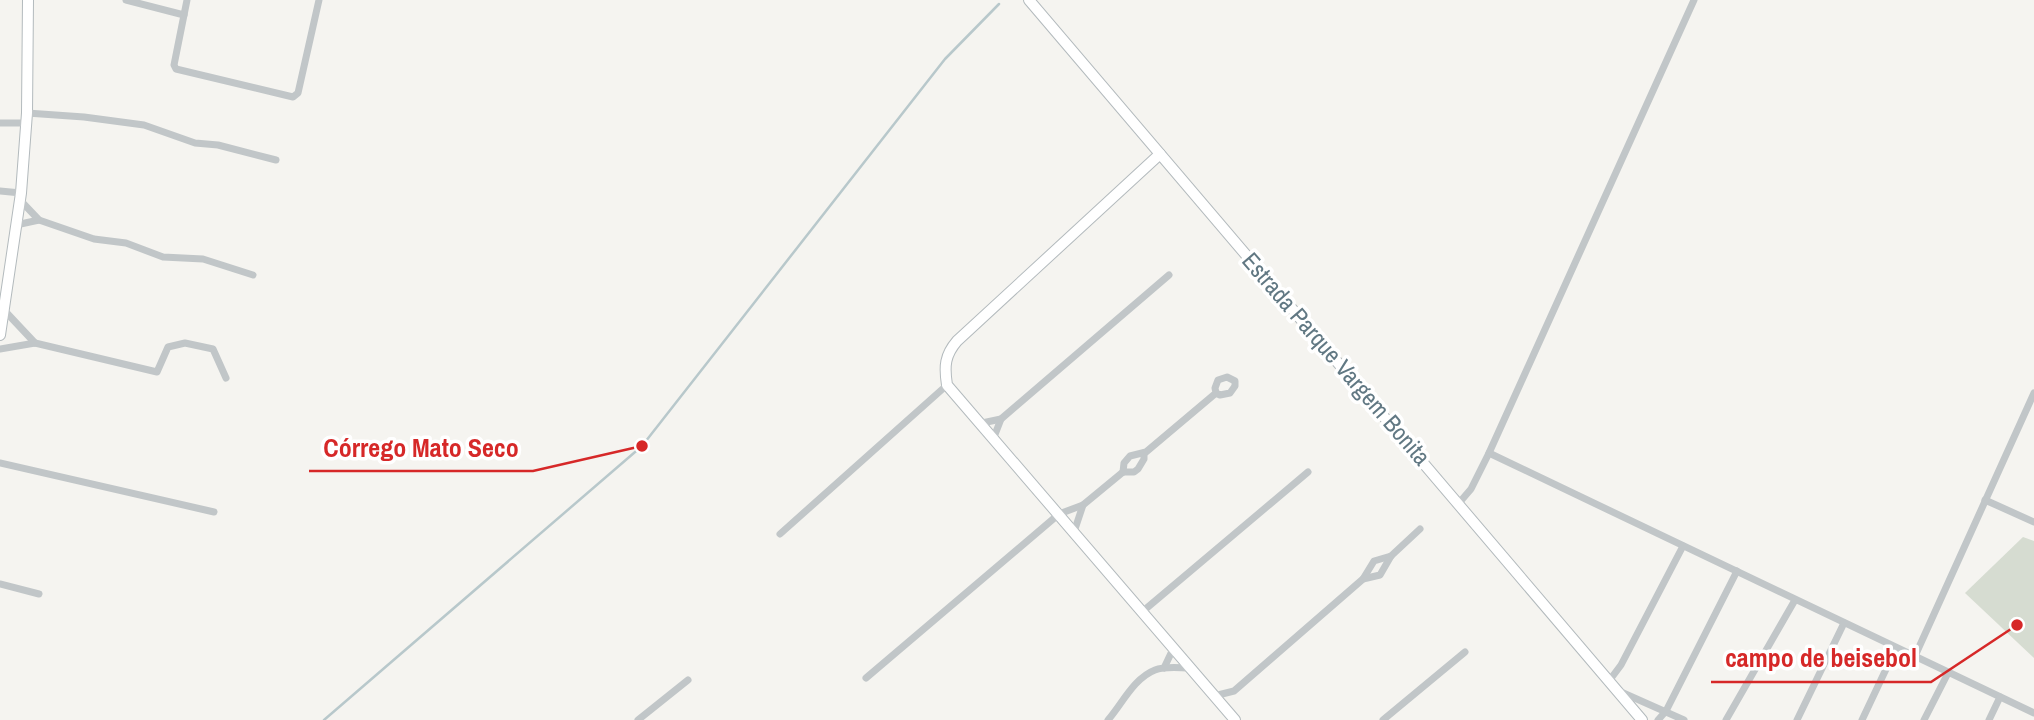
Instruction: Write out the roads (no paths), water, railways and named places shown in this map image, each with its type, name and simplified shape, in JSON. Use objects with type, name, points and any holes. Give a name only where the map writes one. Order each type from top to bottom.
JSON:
[{"type":"street","points":[[0,335],[20,196],[27,118],[28,0]]},
{"type":"street","points":[[127,0],[184,15]]},
{"type":"street","points":[[187,0],[174,65],[176,69],[293,97],[298,93],[319,0]]},
{"type":"street","name":"Estrada Parque Vargem Bonita","points":[[1029,0],[1642,720]]},
{"type":"street","points":[[1459,503],[1471,489],[1489,453],[1694,0]]},
{"type":"street","points":[[0,123],[27,118],[94,118],[144,125],[195,143],[218,145],[276,160]]},
{"type":"street","points":[[1160,154],[957,341],[946,359],[947,385],[1235,720]]},
{"type":"street","points":[[0,191],[20,196],[39,219],[94,239],[126,243],[163,257],[203,259],[253,275]]},
{"type":"street","points":[[16,225],[39,219]]},
{"type":"street","points":[[994,437],[1001,419],[1169,275]]},
{"type":"street","points":[[4,310],[35,344]]},
{"type":"street","points":[[0,349],[35,344],[157,372],[168,347],[185,344],[213,349],[226,378]]},
{"type":"street","points":[[780,534],[947,385]]},
{"type":"street","points":[[866,678],[1059,514],[1083,505],[1123,472],[1127,459],[1134,454],[1144,453],[1216,393]]},
{"type":"street","points":[[1915,656],[2034,393]]},
{"type":"street","points":[[982,423],[1001,419]]},
{"type":"street","points":[[1123,472],[1134,472],[1138,469],[1144,459],[1144,453]]},
{"type":"street","points":[[1489,453],[2034,713]]},
{"type":"street","points":[[0,463],[214,512]]},
{"type":"street","points":[[1142,612],[1308,472]]},
{"type":"street","points":[[1985,500],[2034,522]]},
{"type":"street","points":[[1074,532],[1083,505]]},
{"type":"street","points":[[1363,579],[1380,575],[1391,556],[1420,529]]},
{"type":"street","points":[[1609,681],[1625,658],[1683,546]]},
{"type":"street","points":[[1225,708],[1234,691],[1363,579],[1374,561],[1391,556]]},
{"type":"street","points":[[1658,720],[1666,711],[1737,571]]},
{"type":"street","points":[[0,584],[39,594]]},
{"type":"street","points":[[1726,720],[1795,600]]},
{"type":"street","points":[[1797,720],[1844,623]]},
{"type":"street","points":[[1862,720],[1896,648]]},
{"type":"street","points":[[1164,668],[1173,649]]},
{"type":"street","points":[[1383,720],[1465,652]]},
{"type":"street","points":[[1108,720],[1126,695],[1152,671],[1190,668]]},
{"type":"street","points":[[1924,720],[1948,673]]},
{"type":"street","points":[[638,720],[688,680]]},
{"type":"street","points":[[1214,696],[1234,691]]},
{"type":"street","points":[[1617,691],[1684,720]]},
{"type":"street","points":[[1989,720],[2000,697]]},
{"type":"waterway","points":[[324,720],[642,446],[945,59],[999,4]]},
{"type":"place","name":"Córrego Mato Seco","points":[[642,446]]},
{"type":"place","name":"campo de beisebol","points":[[2017,625]]}]
